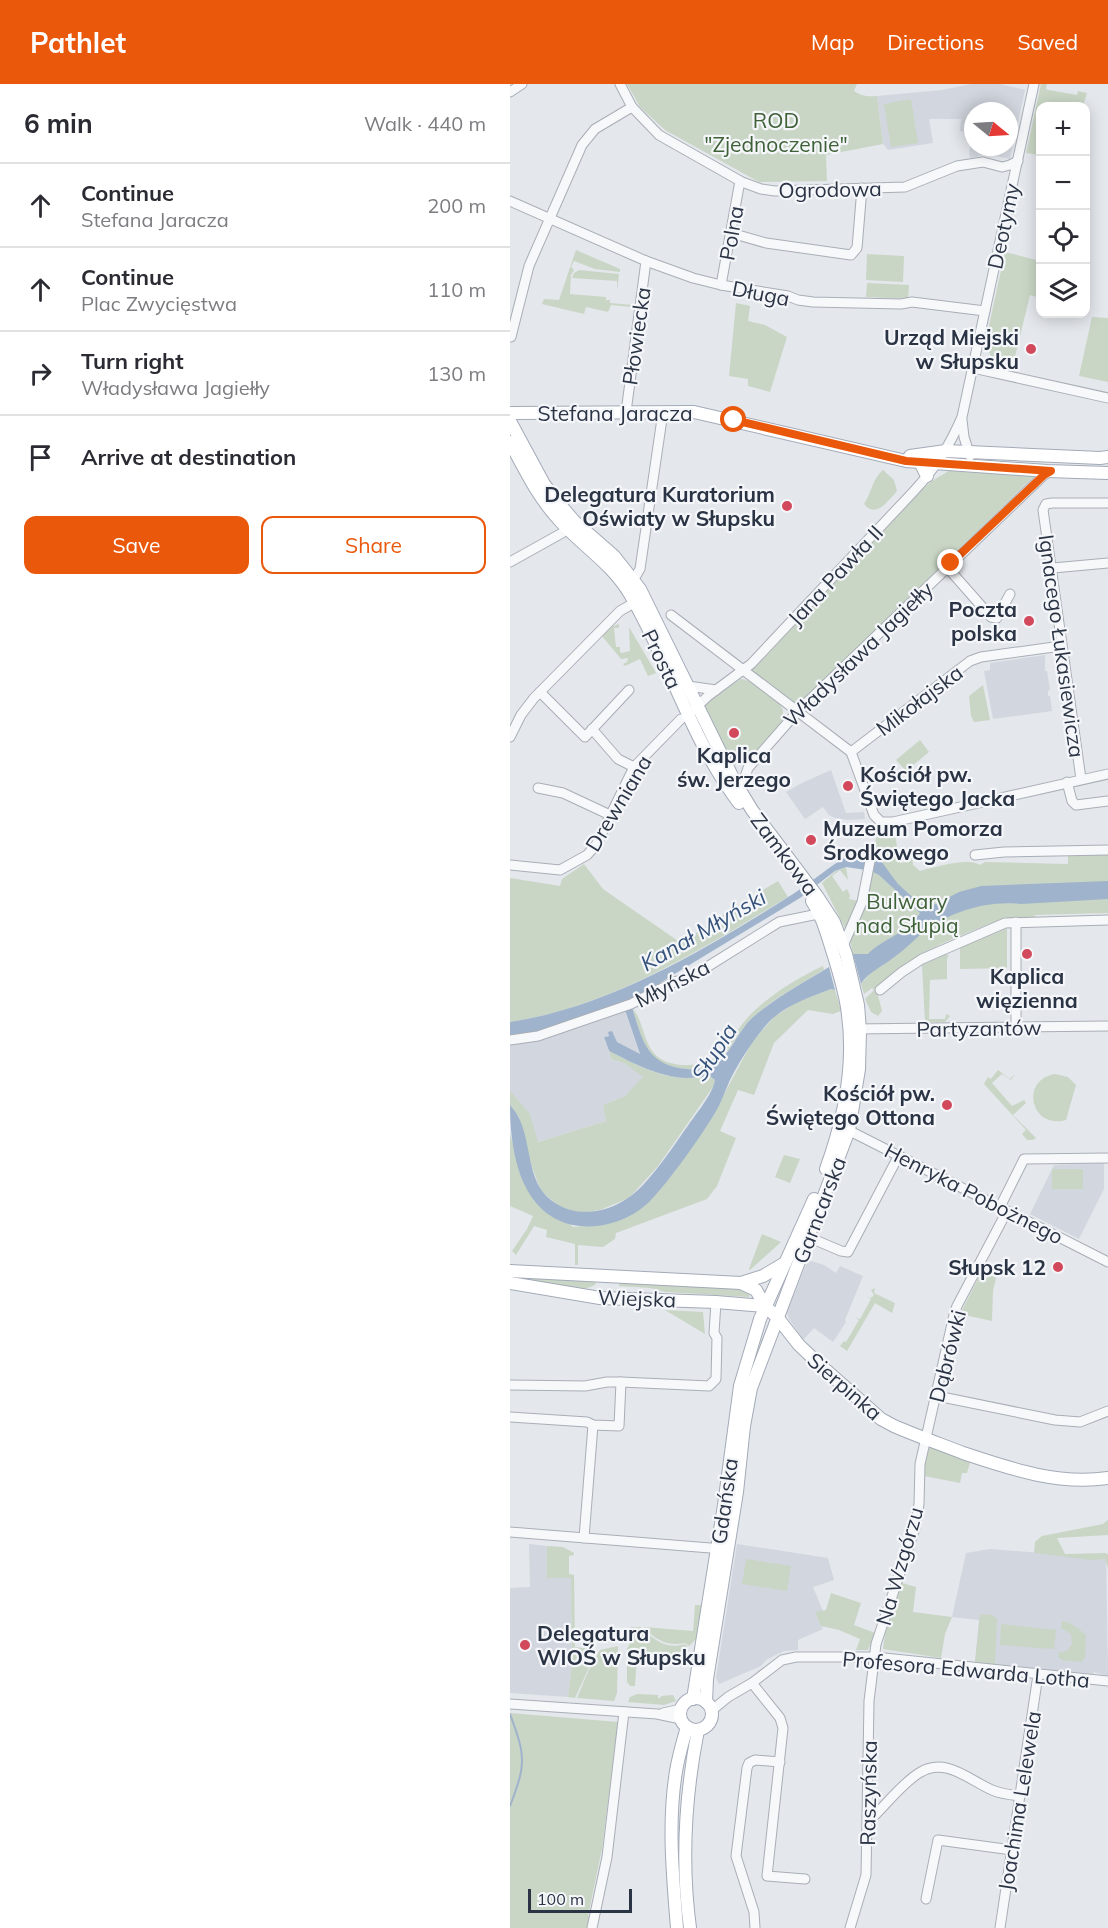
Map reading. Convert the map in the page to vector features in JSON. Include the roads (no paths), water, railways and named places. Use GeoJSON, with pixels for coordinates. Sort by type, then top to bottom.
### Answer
{"type":"FeatureCollection","features":[{"type":"Feature","properties":{"kind":"main road","name":"Stefana Jaracza"},"geometry":{"type":"LineString","coordinates":[[510,413],[663,411],[701,413],[894,459],[937,464],[1108,473]]}},
{"type":"Feature","properties":{"kind":"main road"},"geometry":{"type":"LineString","coordinates":[[510,421],[544,484],[570,525]]}},
{"type":"Feature","properties":{"kind":"main road"},"geometry":{"type":"LineString","coordinates":[[510,442],[542,499],[570,525],[624,586],[640,600]]}},
{"type":"Feature","properties":{"kind":"main road","name":"Stefana Jaracza"},"geometry":{"type":"LineString","coordinates":[[894,459],[946,451],[1108,459]]}},
{"type":"Feature","properties":{"kind":"main road"},"geometry":{"type":"LineString","coordinates":[[920,462],[927,476]]}},
{"type":"Feature","properties":{"kind":"main road","name":"Prosta"},"geometry":{"type":"LineString","coordinates":[[570,525],[614,556],[634,579],[640,600],[689,713]]}},
{"type":"Feature","properties":{"kind":"main road","name":"Prosta"},"geometry":{"type":"LineString","coordinates":[[640,600],[688,686]]}},
{"type":"Feature","properties":{"kind":"main road","name":"Zamkowa"},"geometry":{"type":"LineString","coordinates":[[688,686],[689,713],[713,765],[727,788],[798,882],[824,912]]}},
{"type":"Feature","properties":{"kind":"main road","name":"Zamkowa"},"geometry":{"type":"LineString","coordinates":[[689,713],[727,768],[740,792],[824,912],[841,953],[855,1029]]}},
{"type":"Feature","properties":{"kind":"main road","name":"Garncarska"},"geometry":{"type":"LineString","coordinates":[[777,1317],[808,1237],[844,1128],[847,1077],[855,1029]]}},
{"type":"Feature","properties":{"kind":"main road","name":"Garncarska"},"geometry":{"type":"LineString","coordinates":[[765,1306],[807,1218],[844,1128]]}},
{"type":"Feature","properties":{"kind":"main road","name":"Wiejska"},"geometry":{"type":"LineString","coordinates":[[512,1269],[741,1283],[764,1276],[785,1263]]}},
{"type":"Feature","properties":{"kind":"main road"},"geometry":{"type":"LineString","coordinates":[[600,1298],[601,1276]]}},
{"type":"Feature","properties":{"kind":"main road","name":"Wiejska"},"geometry":{"type":"LineString","coordinates":[[510,1283],[600,1298],[681,1300],[765,1306]]}},
{"type":"Feature","properties":{"kind":"main road"},"geometry":{"type":"LineString","coordinates":[[741,1283],[756,1290],[765,1306],[777,1317]]}},
{"type":"Feature","properties":{"kind":"main road","name":"Gdańska"},"geometry":{"type":"LineString","coordinates":[[709,1707],[707,1679],[740,1386],[765,1306]]}},
{"type":"Feature","properties":{"kind":"main road","name":"Sierpinka"},"geometry":{"type":"LineString","coordinates":[[777,1317],[799,1345],[881,1419],[894,1426],[1035,1476],[1076,1480],[1108,1479]]}},
{"type":"Feature","properties":{"kind":"main road","name":"Gdańska"},"geometry":{"type":"LineString","coordinates":[[693,1699],[723,1549],[746,1409],[757,1368],[777,1317]]}},
{"type":"Feature","properties":{"kind":"main road"},"geometry":{"type":"LineString","coordinates":[[687,1721],[703,1729],[710,1721],[709,1707],[700,1699],[693,1699],[684,1704],[687,1721],[689,1781],[684,1839],[684,1874],[690,1928]]}},
{"type":"Feature","properties":{"kind":"main road"},"geometry":{"type":"LineString","coordinates":[[677,1928],[672,1857],[673,1794],[687,1721]]}},
{"type":"Feature","properties":{"kind":"street"},"geometry":{"type":"LineString","coordinates":[[510,92],[522,84]]}},
{"type":"Feature","properties":{"kind":"street","name":"Ogrodowa"},"geometry":{"type":"LineString","coordinates":[[620,84],[632,107],[659,135],[740,181],[761,189],[775,191],[910,186],[943,171],[977,162],[1002,167],[1018,161]]}},
{"type":"Feature","properties":{"kind":"street","name":"Deotymy"},"geometry":{"type":"LineString","coordinates":[[962,417],[1034,84]]}},
{"type":"Feature","properties":{"kind":"street"},"geometry":{"type":"LineString","coordinates":[[511,337],[528,269],[580,149],[588,135],[595,129],[632,107]]}},
{"type":"Feature","properties":{"kind":"street"},"geometry":{"type":"LineString","coordinates":[[1002,167],[1010,175],[1013,183]]}},
{"type":"Feature","properties":{"kind":"street","name":"Polna"},"geometry":{"type":"LineString","coordinates":[[721,285],[740,181]]}},
{"type":"Feature","properties":{"kind":"street"},"geometry":{"type":"LineString","coordinates":[[731,233],[766,243],[851,255],[857,248],[862,188]]}},
{"type":"Feature","properties":{"kind":"street","name":"Długa"},"geometry":{"type":"LineString","coordinates":[[510,201],[646,261],[721,285],[813,302],[901,304],[912,302],[985,311]]}},
{"type":"Feature","properties":{"kind":"street","name":"Płowiecka"},"geometry":{"type":"LineString","coordinates":[[626,412],[646,261]]}},
{"type":"Feature","properties":{"kind":"street"},"geometry":{"type":"LineString","coordinates":[[973,368],[1108,398]]}},
{"type":"Feature","properties":{"kind":"street"},"geometry":{"type":"LineString","coordinates":[[634,579],[638,575],[642,562],[663,411]]}},
{"type":"Feature","properties":{"kind":"street"},"geometry":{"type":"LineString","coordinates":[[962,417],[964,437],[969,452],[975,461],[987,466]]}},
{"type":"Feature","properties":{"kind":"street","name":"Jana Pawła II"},"geometry":{"type":"LineString","coordinates":[[689,713],[716,690],[744,671],[927,476],[946,451],[962,417]]}},
{"type":"Feature","properties":{"kind":"street"},"geometry":{"type":"LineString","coordinates":[[959,465],[969,452]]}},
{"type":"Feature","properties":{"kind":"street"},"geometry":{"type":"LineString","coordinates":[[1091,472],[1098,470],[1108,459]]}},
{"type":"Feature","properties":{"kind":"street","name":"Władysława Jagiełły"},"geometry":{"type":"LineString","coordinates":[[740,792],[748,768],[798,711],[1039,479],[1051,471]]}},
{"type":"Feature","properties":{"kind":"street","name":"Ignacego Łukasiewicza"},"geometry":{"type":"LineString","coordinates":[[1081,779],[1061,646],[1053,568],[1043,514],[1048,503],[1108,503]]}},
{"type":"Feature","properties":{"kind":"street"},"geometry":{"type":"LineString","coordinates":[[510,561],[562,533],[570,525]]}},
{"type":"Feature","properties":{"kind":"street"},"geometry":{"type":"LineString","coordinates":[[1053,568],[1108,563]]}},
{"type":"Feature","properties":{"kind":"street"},"geometry":{"type":"LineString","coordinates":[[947,567],[991,617],[997,618],[1010,594]]}},
{"type":"Feature","properties":{"kind":"street"},"geometry":{"type":"LineString","coordinates":[[510,737],[521,715],[540,692],[620,610],[640,600]]}},
{"type":"Feature","properties":{"kind":"street"},"geometry":{"type":"LineString","coordinates":[[671,615],[851,752],[878,821],[889,822],[1108,774]]}},
{"type":"Feature","properties":{"kind":"street","name":"Mikołajska"},"geometry":{"type":"LineString","coordinates":[[851,752],[969,662],[981,657],[1061,646]]}},
{"type":"Feature","properties":{"kind":"street"},"geometry":{"type":"LineString","coordinates":[[688,686],[716,690]]}},
{"type":"Feature","properties":{"kind":"street"},"geometry":{"type":"LineString","coordinates":[[540,692],[585,737],[629,690]]}},
{"type":"Feature","properties":{"kind":"street"},"geometry":{"type":"LineString","coordinates":[[786,703],[788,722]]}},
{"type":"Feature","properties":{"kind":"street","name":"Drewniana"},"geometry":{"type":"LineString","coordinates":[[510,865],[560,870],[574,864],[594,849],[634,767],[689,713]]}},
{"type":"Feature","properties":{"kind":"street"},"geometry":{"type":"LineString","coordinates":[[592,729],[618,759],[634,767]]}},
{"type":"Feature","properties":{"kind":"street"},"geometry":{"type":"LineString","coordinates":[[713,765],[748,768]]}},
{"type":"Feature","properties":{"kind":"street"},"geometry":{"type":"LineString","coordinates":[[1067,782],[1072,801],[1076,806],[1108,801]]}},
{"type":"Feature","properties":{"kind":"street"},"geometry":{"type":"LineString","coordinates":[[538,788],[563,793],[610,815]]}},
{"type":"Feature","properties":{"kind":"street"},"geometry":{"type":"LineString","coordinates":[[975,855],[1004,852],[1108,850]]}},
{"type":"Feature","properties":{"kind":"street"},"geometry":{"type":"LineString","coordinates":[[841,953],[862,902],[872,851]]}},
{"type":"Feature","properties":{"kind":"street","name":"Młyńska"},"geometry":{"type":"LineString","coordinates":[[510,1040],[538,1036],[627,1006],[674,982],[691,977],[779,922],[824,912]]}},
{"type":"Feature","properties":{"kind":"street"},"geometry":{"type":"LineString","coordinates":[[880,990],[912,964],[1005,923],[1108,920]]}},
{"type":"Feature","properties":{"kind":"street"},"geometry":{"type":"LineString","coordinates":[[1016,922],[1016,1028]]}},
{"type":"Feature","properties":{"kind":"street","name":"Partyzantów"},"geometry":{"type":"LineString","coordinates":[[855,1029],[1108,1026]]}},
{"type":"Feature","properties":{"kind":"street","name":"Henryka Pobożnego"},"geometry":{"type":"LineString","coordinates":[[844,1128],[1108,1262]]}},
{"type":"Feature","properties":{"kind":"street"},"geometry":{"type":"LineString","coordinates":[[808,1237],[848,1252],[899,1155]]}},
{"type":"Feature","properties":{"kind":"street","name":"Dąbrówki"},"geometry":{"type":"LineString","coordinates":[[926,1439],[957,1306],[1024,1159],[1108,1158]]}},
{"type":"Feature","properties":{"kind":"street"},"geometry":{"type":"LineString","coordinates":[[510,1385],[585,1386],[621,1382],[709,1386],[716,1379],[717,1338],[714,1334],[716,1302]]}},
{"type":"Feature","properties":{"kind":"street"},"geometry":{"type":"LineString","coordinates":[[510,1417],[619,1426],[621,1382]]}},
{"type":"Feature","properties":{"kind":"street"},"geometry":{"type":"LineString","coordinates":[[937,1396],[1074,1422],[1108,1411]]}},
{"type":"Feature","properties":{"kind":"street"},"geometry":{"type":"LineString","coordinates":[[584,1538],[593,1425]]}},
{"type":"Feature","properties":{"kind":"street","name":"Na Wzgórzu"},"geometry":{"type":"LineString","coordinates":[[875,1657],[876,1644],[915,1528],[919,1504],[920,1464],[926,1439]]}},
{"type":"Feature","properties":{"kind":"street"},"geometry":{"type":"LineString","coordinates":[[510,1532],[723,1549]]}},
{"type":"Feature","properties":{"kind":"street","name":"Profesora Edwarda Lotha"},"geometry":{"type":"LineString","coordinates":[[709,1707],[752,1683],[782,1660],[796,1657],[875,1657],[1108,1681]]}},
{"type":"Feature","properties":{"kind":"street","name":"Raszyńska"},"geometry":{"type":"LineString","coordinates":[[850,1928],[866,1875],[869,1701],[875,1657]]}},
{"type":"Feature","properties":{"kind":"street","name":"Joachima Lelewela"},"geometry":{"type":"LineString","coordinates":[[1000,1928],[1038,1675]]}},
{"type":"Feature","properties":{"kind":"street"},"geometry":{"type":"LineString","coordinates":[[752,1683],[782,1722],[780,1762],[767,1875],[805,1879]]}},
{"type":"Feature","properties":{"kind":"street"},"geometry":{"type":"LineString","coordinates":[[510,1704],[657,1714],[687,1721]]}},
{"type":"Feature","properties":{"kind":"street"},"geometry":{"type":"LineString","coordinates":[[592,1928],[607,1857],[624,1712]]}},
{"type":"Feature","properties":{"kind":"street"},"geometry":{"type":"LineString","coordinates":[[755,1928],[754,1912],[736,1857],[747,1768],[749,1763],[755,1760],[780,1762]]}},
{"type":"Feature","properties":{"kind":"street"},"geometry":{"type":"LineString","coordinates":[[868,1817],[874,1815],[917,1774],[933,1767],[950,1768],[993,1790],[1020,1796]]}},
{"type":"Feature","properties":{"kind":"street"},"geometry":{"type":"LineString","coordinates":[[926,1899],[938,1840],[1012,1850]]}},
{"type":"Feature","properties":{"kind":"water"},"geometry":{"type":"Polygon","coordinates":[[[850,855],[849,861],[855,861],[856,855],[868,857],[866,870],[846,867],[835,871],[800,898],[630,1001],[646,1047],[653,1055],[661,1062],[672,1066],[695,1069],[707,1067],[722,1059],[752,1018],[780,997],[829,967],[835,990],[831,989],[797,1003],[782,1011],[768,1023],[742,1058],[717,1109],[693,1146],[658,1192],[640,1209],[629,1216],[604,1225],[578,1226],[554,1218],[541,1209],[524,1183],[518,1168],[514,1152],[510,1105],[522,1126],[533,1172],[543,1192],[551,1200],[569,1210],[589,1212],[609,1208],[619,1203],[644,1184],[703,1104],[715,1080],[710,1076],[686,1078],[666,1075],[646,1069],[609,1051],[604,1037],[609,1036],[608,1032],[612,1031],[617,1042],[640,1054],[623,1004],[567,1023],[523,1034],[510,1035],[510,1022],[584,1003],[657,973],[727,935],[850,855]]]}},
{"type":"Feature","properties":{"kind":"water"},"geometry":{"type":"Polygon","coordinates":[[[873,857],[881,861],[898,884],[919,903],[927,906],[959,892],[981,886],[1108,881],[1108,899],[1008,903],[968,909],[932,926],[871,973],[861,984],[853,954],[868,954],[903,931],[920,913],[879,875],[871,871],[873,857]]]}},
{"type":"Feature","properties":{"kind":"waterway"},"geometry":{"type":"LineString","coordinates":[[510,1714],[519,1741],[522,1760],[519,1780],[510,1806]]}},
{"type":"Feature","properties":{"kind":"place","name":"Urząd Miejski w Słupsku"},"geometry":{"type":"Point","coordinates":[1031,349]}},
{"type":"Feature","properties":{"kind":"place","name":"Delegatura Kuratorium Oświaty w Słupsku"},"geometry":{"type":"Point","coordinates":[787,506]}},
{"type":"Feature","properties":{"kind":"place","name":"Poczta polska"},"geometry":{"type":"Point","coordinates":[1029,621]}},
{"type":"Feature","properties":{"kind":"place","name":"Kaplica św. Jerzego"},"geometry":{"type":"Point","coordinates":[734,733]}},
{"type":"Feature","properties":{"kind":"place","name":"Kościół pw. Świętego Jacka"},"geometry":{"type":"Point","coordinates":[848,786]}},
{"type":"Feature","properties":{"kind":"place","name":"Muzeum Pomorza Środkowego"},"geometry":{"type":"Point","coordinates":[811,840]}},
{"type":"Feature","properties":{"kind":"place","name":"Kaplica więzienna"},"geometry":{"type":"Point","coordinates":[1027,954]}},
{"type":"Feature","properties":{"kind":"place","name":"Kościół pw. Świętego Ottona"},"geometry":{"type":"Point","coordinates":[947,1105]}},
{"type":"Feature","properties":{"kind":"place","name":"Słupsk 12"},"geometry":{"type":"Point","coordinates":[1058,1267]}},
{"type":"Feature","properties":{"kind":"place","name":"Delegatura WIOŚ w Słupsku"},"geometry":{"type":"Point","coordinates":[525,1645]}},
{"type":"Feature","properties":{"kind":"park label","name":"ROD \"Zjednoczenie\""},"geometry":{"type":"Point","coordinates":[776,132]}},
{"type":"Feature","properties":{"kind":"park label","name":"Bulwary nad Słupią"},"geometry":{"type":"Point","coordinates":[907,913]}},
{"type":"Feature","properties":{"kind":"water label","name":"Kanał Młyński"},"geometry":{"type":"Point","coordinates":[703,930]}},
{"type":"Feature","properties":{"kind":"water label","name":"Słupia"},"geometry":{"type":"Point","coordinates":[714,1052]}}]}
